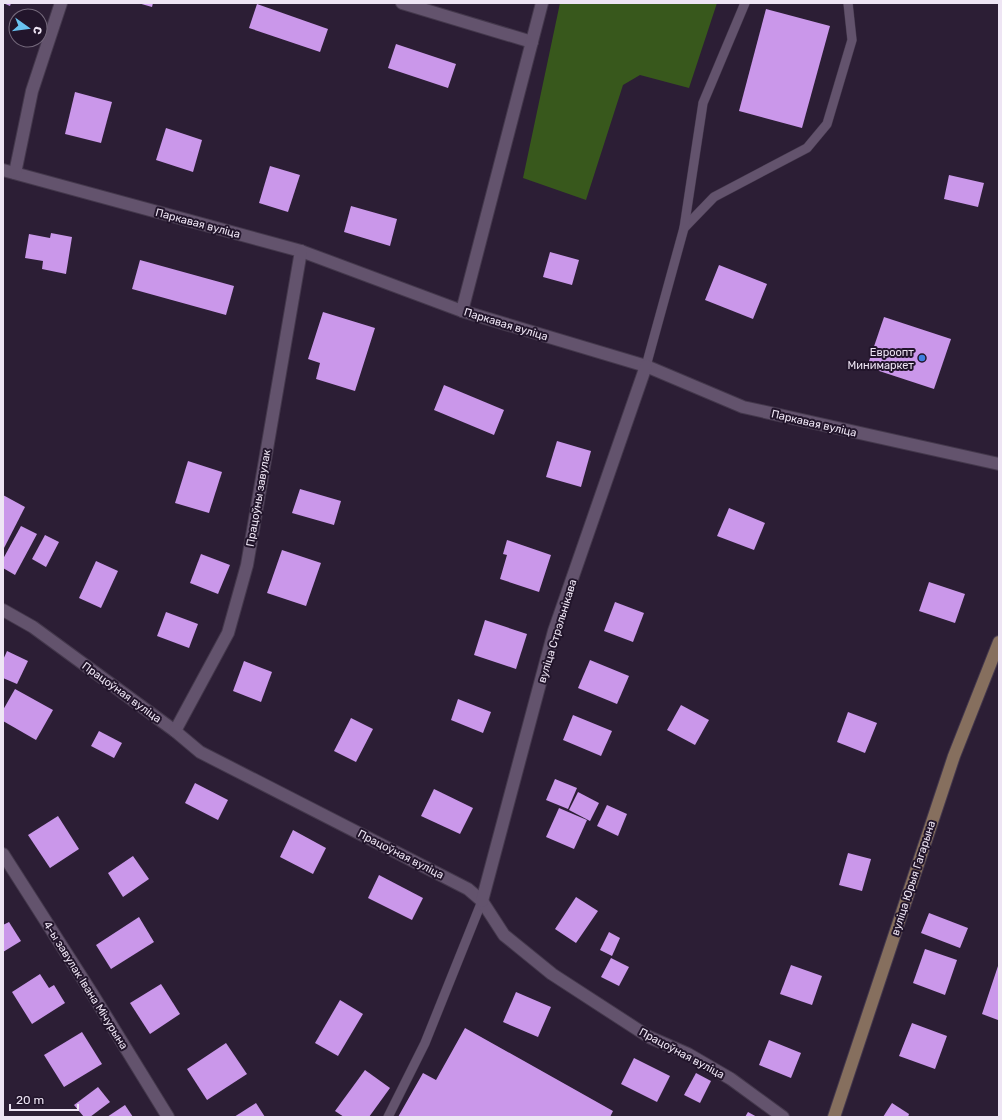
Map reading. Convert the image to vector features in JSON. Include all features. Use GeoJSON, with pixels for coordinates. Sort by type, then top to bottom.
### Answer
{"type":"FeatureCollection","features":[{"type":"Feature","properties":{"kind":"street"},"geometry":{"type":"LineString","coordinates":[[15,173],[32,91],[61,3]]}},
{"type":"Feature","properties":{"kind":"street"},"geometry":{"type":"LineString","coordinates":[[402,3],[532,42]]}},
{"type":"Feature","properties":{"kind":"street"},"geometry":{"type":"LineString","coordinates":[[462,311],[542,3]]}},
{"type":"Feature","properties":{"kind":"street","name":"Паркавая вуліца"},"geometry":{"type":"LineString","coordinates":[[3,170],[301,251],[462,311],[646,366],[743,406],[999,464]]}},
{"type":"Feature","properties":{"kind":"street","name":"Працоўны завулак"},"geometry":{"type":"LineString","coordinates":[[175,731],[228,633],[247,565],[301,251]]}},
{"type":"Feature","properties":{"kind":"street","name":"вуліца Стрэльнікава"},"geometry":{"type":"LineString","coordinates":[[482,901],[554,631],[646,366]]}},
{"type":"Feature","properties":{"kind":"street","name":"Працоўная вуліца"},"geometry":{"type":"LineString","coordinates":[[3,610],[33,627],[175,731],[200,752],[468,889],[482,901],[504,935],[552,974],[649,1037],[688,1054],[731,1079],[783,1117]]}},
{"type":"Feature","properties":{"kind":"street","name":"вуліца Юрыя Гагарына"},"geometry":{"type":"LineString","coordinates":[[834,1117],[954,756],[999,642]]}},
{"type":"Feature","properties":{"kind":"street","name":"4-ы завулак Івана Мічурына"},"geometry":{"type":"LineString","coordinates":[[3,854],[93,995],[168,1117]]}},
{"type":"Feature","properties":{"kind":"lane"},"geometry":{"type":"LineString","coordinates":[[646,366],[684,228],[703,103],[745,3]]}},
{"type":"Feature","properties":{"kind":"lane"},"geometry":{"type":"LineString","coordinates":[[684,228],[714,197],[807,148],[827,124],[852,40],[848,3]]}},
{"type":"Feature","properties":{"kind":"lane"},"geometry":{"type":"LineString","coordinates":[[388,1117],[425,1043],[482,901]]}},
{"type":"Feature","properties":{"kind":"green space"},"geometry":{"type":"Polygon","coordinates":[[[560,3],[717,3],[689,88],[640,75],[623,85],[586,200],[523,178],[560,3]]]}},
{"type":"Feature","properties":{"kind":"building"},"geometry":{"type":"Polygon","coordinates":[[[3,3],[11,3],[10,6],[3,3]]]}},
{"type":"Feature","properties":{"kind":"building"},"geometry":{"type":"Polygon","coordinates":[[[138,3],[153,3],[152,7],[138,3]]]}},
{"type":"Feature","properties":{"kind":"building"},"geometry":{"type":"Polygon","coordinates":[[[257,4],[328,29],[320,52],[249,28],[257,4]]]}},
{"type":"Feature","properties":{"kind":"building"},"geometry":{"type":"Polygon","coordinates":[[[766,9],[830,26],[802,128],[739,111],[766,9]]]}},
{"type":"Feature","properties":{"kind":"building"},"geometry":{"type":"Polygon","coordinates":[[[396,44],[456,64],[448,88],[388,68],[396,44]]]}},
{"type":"Feature","properties":{"kind":"building"},"geometry":{"type":"Polygon","coordinates":[[[75,92],[112,102],[101,143],[65,134],[75,92]]]}},
{"type":"Feature","properties":{"kind":"building"},"geometry":{"type":"Polygon","coordinates":[[[166,128],[202,140],[193,172],[156,160],[166,128]]]}},
{"type":"Feature","properties":{"kind":"building"},"geometry":{"type":"Polygon","coordinates":[[[270,166],[300,175],[288,212],[259,203],[270,166]]]}},
{"type":"Feature","properties":{"kind":"building"},"geometry":{"type":"Polygon","coordinates":[[[949,175],[984,183],[978,207],[944,199],[949,175]]]}},
{"type":"Feature","properties":{"kind":"building"},"geometry":{"type":"Polygon","coordinates":[[[351,206],[397,219],[390,246],[344,232],[351,206]]]}},
{"type":"Feature","properties":{"kind":"building"},"geometry":{"type":"Polygon","coordinates":[[[51,233],[72,237],[66,274],[42,269],[43,261],[25,258],[29,234],[50,238],[51,233]]]}},
{"type":"Feature","properties":{"kind":"building"},"geometry":{"type":"Polygon","coordinates":[[[550,252],[579,260],[572,285],[543,277],[550,252]]]}},
{"type":"Feature","properties":{"kind":"building"},"geometry":{"type":"Polygon","coordinates":[[[140,260],[234,286],[226,315],[132,289],[140,260]]]}},
{"type":"Feature","properties":{"kind":"building"},"geometry":{"type":"Polygon","coordinates":[[[719,265],[767,284],[753,319],[705,300],[719,265]]]}},
{"type":"Feature","properties":{"kind":"building"},"geometry":{"type":"Polygon","coordinates":[[[323,312],[375,328],[355,391],[316,379],[320,363],[308,359],[323,312]]]}},
{"type":"Feature","properties":{"kind":"building"},"geometry":{"type":"Polygon","coordinates":[[[884,317],[951,339],[934,389],[867,367],[884,317]]]}},
{"type":"Feature","properties":{"kind":"building"},"geometry":{"type":"Polygon","coordinates":[[[444,385],[504,410],[494,435],[434,410],[444,385]]]}},
{"type":"Feature","properties":{"kind":"building"},"geometry":{"type":"Polygon","coordinates":[[[557,441],[591,451],[581,487],[546,477],[557,441]]]}},
{"type":"Feature","properties":{"kind":"building"},"geometry":{"type":"Polygon","coordinates":[[[188,461],[222,472],[209,513],[175,503],[188,461]]]}},
{"type":"Feature","properties":{"kind":"building"},"geometry":{"type":"Polygon","coordinates":[[[300,489],[341,501],[334,525],[292,513],[300,489]]]}},
{"type":"Feature","properties":{"kind":"building"},"geometry":{"type":"Polygon","coordinates":[[[3,495],[25,507],[3,550],[3,495]]]}},
{"type":"Feature","properties":{"kind":"building"},"geometry":{"type":"Polygon","coordinates":[[[729,508],[765,523],[754,550],[717,536],[729,508]]]}},
{"type":"Feature","properties":{"kind":"building"},"geometry":{"type":"Polygon","coordinates":[[[21,526],[37,534],[15,575],[3,568],[3,559],[21,526]]]}},
{"type":"Feature","properties":{"kind":"building"},"geometry":{"type":"Polygon","coordinates":[[[45,535],[59,542],[46,567],[32,559],[45,535]]]}},
{"type":"Feature","properties":{"kind":"building"},"geometry":{"type":"Polygon","coordinates":[[[507,540],[551,555],[539,592],[500,579],[507,555],[503,554],[507,540]]]}},
{"type":"Feature","properties":{"kind":"building"},"geometry":{"type":"Polygon","coordinates":[[[282,550],[321,563],[306,606],[267,593],[282,550]]]}},
{"type":"Feature","properties":{"kind":"building"},"geometry":{"type":"Polygon","coordinates":[[[201,554],[230,565],[218,594],[190,583],[201,554]]]}},
{"type":"Feature","properties":{"kind":"building"},"geometry":{"type":"Polygon","coordinates":[[[96,561],[118,571],[101,608],[79,598],[96,561]]]}},
{"type":"Feature","properties":{"kind":"building"},"geometry":{"type":"Polygon","coordinates":[[[929,582],[965,594],[955,623],[919,611],[929,582]]]}},
{"type":"Feature","properties":{"kind":"building"},"geometry":{"type":"Polygon","coordinates":[[[615,602],[644,613],[633,642],[604,631],[615,602]]]}},
{"type":"Feature","properties":{"kind":"building"},"geometry":{"type":"Polygon","coordinates":[[[166,612],[198,624],[189,648],[157,636],[166,612]]]}},
{"type":"Feature","properties":{"kind":"building"},"geometry":{"type":"Polygon","coordinates":[[[485,620],[527,634],[516,669],[474,655],[485,620]]]}},
{"type":"Feature","properties":{"kind":"building"},"geometry":{"type":"Polygon","coordinates":[[[7,651],[28,661],[17,684],[3,678],[3,660],[7,651]]]}},
{"type":"Feature","properties":{"kind":"building"},"geometry":{"type":"Polygon","coordinates":[[[590,660],[629,676],[617,704],[578,688],[590,660]]]}},
{"type":"Feature","properties":{"kind":"building"},"geometry":{"type":"Polygon","coordinates":[[[244,661],[272,672],[261,702],[233,691],[244,661]]]}},
{"type":"Feature","properties":{"kind":"building"},"geometry":{"type":"Polygon","coordinates":[[[15,689],[53,710],[36,740],[3,721],[3,710],[15,689]]]}},
{"type":"Feature","properties":{"kind":"building"},"geometry":{"type":"Polygon","coordinates":[[[458,699],[491,712],[483,733],[451,720],[458,699]]]}},
{"type":"Feature","properties":{"kind":"building"},"geometry":{"type":"Polygon","coordinates":[[[681,705],[709,720],[695,745],[667,730],[681,705]]]}},
{"type":"Feature","properties":{"kind":"building"},"geometry":{"type":"Polygon","coordinates":[[[848,712],[877,723],[865,753],[837,742],[848,712]]]}},
{"type":"Feature","properties":{"kind":"building"},"geometry":{"type":"Polygon","coordinates":[[[573,715],[612,731],[601,756],[563,740],[573,715]]]}},
{"type":"Feature","properties":{"kind":"building"},"geometry":{"type":"Polygon","coordinates":[[[351,718],[373,729],[356,762],[334,751],[351,718]]]}},
{"type":"Feature","properties":{"kind":"building"},"geometry":{"type":"Polygon","coordinates":[[[99,731],[122,743],[114,758],[91,746],[99,731]]]}},
{"type":"Feature","properties":{"kind":"building"},"geometry":{"type":"Polygon","coordinates":[[[555,779],[577,788],[568,809],[546,800],[555,779]]]}},
{"type":"Feature","properties":{"kind":"building"},"geometry":{"type":"Polygon","coordinates":[[[195,783],[228,800],[218,820],[185,803],[195,783]]]}},
{"type":"Feature","properties":{"kind":"building"},"geometry":{"type":"Polygon","coordinates":[[[434,789],[473,808],[460,834],[421,816],[434,789]]]}},
{"type":"Feature","properties":{"kind":"building"},"geometry":{"type":"Polygon","coordinates":[[[578,792],[599,803],[590,821],[569,810],[578,792]]]}},
{"type":"Feature","properties":{"kind":"building"},"geometry":{"type":"Polygon","coordinates":[[[607,805],[627,814],[618,836],[597,826],[607,805]]]}},
{"type":"Feature","properties":{"kind":"building"},"geometry":{"type":"Polygon","coordinates":[[[559,808],[587,820],[574,849],[546,837],[559,808]]]}},
{"type":"Feature","properties":{"kind":"building"},"geometry":{"type":"Polygon","coordinates":[[[58,816],[79,849],[50,868],[28,835],[58,816]]]}},
{"type":"Feature","properties":{"kind":"building"},"geometry":{"type":"Polygon","coordinates":[[[293,830],[326,848],[313,874],[280,857],[293,830]]]}},
{"type":"Feature","properties":{"kind":"building"},"geometry":{"type":"Polygon","coordinates":[[[848,853],[871,859],[862,891],[839,885],[848,853]]]}},
{"type":"Feature","properties":{"kind":"building"},"geometry":{"type":"Polygon","coordinates":[[[133,856],[149,879],[123,897],[108,873],[133,856]]]}},
{"type":"Feature","properties":{"kind":"building"},"geometry":{"type":"Polygon","coordinates":[[[379,875],[423,898],[412,920],[368,898],[379,875]]]}},
{"type":"Feature","properties":{"kind":"building"},"geometry":{"type":"Polygon","coordinates":[[[576,897],[598,911],[576,943],[555,929],[576,897]]]}},
{"type":"Feature","properties":{"kind":"building"},"geometry":{"type":"Polygon","coordinates":[[[929,913],[968,928],[960,948],[921,933],[929,913]]]}},
{"type":"Feature","properties":{"kind":"building"},"geometry":{"type":"Polygon","coordinates":[[[139,917],[154,942],[111,969],[96,945],[139,917]]]}},
{"type":"Feature","properties":{"kind":"building"},"geometry":{"type":"Polygon","coordinates":[[[9,922],[21,941],[3,952],[3,925],[9,922]]]}},
{"type":"Feature","properties":{"kind":"building"},"geometry":{"type":"Polygon","coordinates":[[[609,932],[620,938],[612,956],[600,950],[609,932]]]}},
{"type":"Feature","properties":{"kind":"building"},"geometry":{"type":"Polygon","coordinates":[[[925,949],[957,960],[945,995],[913,983],[925,949]]]}},
{"type":"Feature","properties":{"kind":"building"},"geometry":{"type":"Polygon","coordinates":[[[611,958],[629,967],[619,986],[601,977],[611,958]]]}},
{"type":"Feature","properties":{"kind":"building"},"geometry":{"type":"Polygon","coordinates":[[[791,965],[822,976],[812,1005],[780,994],[791,965]]]}},
{"type":"Feature","properties":{"kind":"building"},"geometry":{"type":"Polygon","coordinates":[[[998,966],[999,967],[998,1020],[982,1014],[998,966]]]}},
{"type":"Feature","properties":{"kind":"building"},"geometry":{"type":"Polygon","coordinates":[[[40,974],[49,988],[54,985],[65,1003],[32,1024],[12,992],[40,974]]]}},
{"type":"Feature","properties":{"kind":"building"},"geometry":{"type":"Polygon","coordinates":[[[161,984],[180,1014],[150,1034],[130,1003],[161,984]]]}},
{"type":"Feature","properties":{"kind":"building"},"geometry":{"type":"Polygon","coordinates":[[[516,992],[551,1007],[538,1037],[503,1022],[516,992]]]}},
{"type":"Feature","properties":{"kind":"building"},"geometry":{"type":"Polygon","coordinates":[[[340,1000],[363,1014],[338,1056],[315,1043],[340,1000]]]}},
{"type":"Feature","properties":{"kind":"building"},"geometry":{"type":"Polygon","coordinates":[[[912,1023],[947,1036],[935,1069],[899,1056],[912,1023]]]}},
{"type":"Feature","properties":{"kind":"building"},"geometry":{"type":"Polygon","coordinates":[[[465,1028],[613,1111],[610,1117],[398,1117],[423,1073],[436,1080],[465,1028]]]}},
{"type":"Feature","properties":{"kind":"building"},"geometry":{"type":"Polygon","coordinates":[[[82,1032],[102,1064],[64,1087],[44,1055],[82,1032]]]}},
{"type":"Feature","properties":{"kind":"building"},"geometry":{"type":"Polygon","coordinates":[[[769,1040],[801,1053],[791,1078],[759,1065],[769,1040]]]}},
{"type":"Feature","properties":{"kind":"building"},"geometry":{"type":"Polygon","coordinates":[[[226,1043],[247,1074],[207,1100],[187,1069],[226,1043]]]}},
{"type":"Feature","properties":{"kind":"building"},"geometry":{"type":"Polygon","coordinates":[[[634,1058],[670,1076],[657,1102],[621,1084],[634,1058]]]}},
{"type":"Feature","properties":{"kind":"building"},"geometry":{"type":"Polygon","coordinates":[[[365,1070],[390,1088],[369,1117],[344,1117],[335,1111],[365,1070]]]}},
{"type":"Feature","properties":{"kind":"building"},"geometry":{"type":"Polygon","coordinates":[[[696,1073],[711,1081],[700,1103],[684,1095],[696,1073]]]}},
{"type":"Feature","properties":{"kind":"building"},"geometry":{"type":"Polygon","coordinates":[[[98,1087],[110,1102],[90,1117],[84,1117],[74,1105],[98,1087]]]}},
{"type":"Feature","properties":{"kind":"building"},"geometry":{"type":"Polygon","coordinates":[[[256,1103],[265,1117],[234,1117],[256,1103]]]}},
{"type":"Feature","properties":{"kind":"building"},"geometry":{"type":"Polygon","coordinates":[[[892,1103],[909,1114],[908,1117],[883,1117],[892,1103]]]}},
{"type":"Feature","properties":{"kind":"building"},"geometry":{"type":"Polygon","coordinates":[[[125,1105],[133,1117],[107,1117],[125,1105]]]}},
{"type":"Feature","properties":{"kind":"building"},"geometry":{"type":"Polygon","coordinates":[[[748,1112],[757,1117],[745,1117],[748,1112]]]}},
{"type":"Feature","properties":{"kind":"place","name":"Евроопт Минимаркет"},"geometry":{"type":"Point","coordinates":[922,358]}}]}
